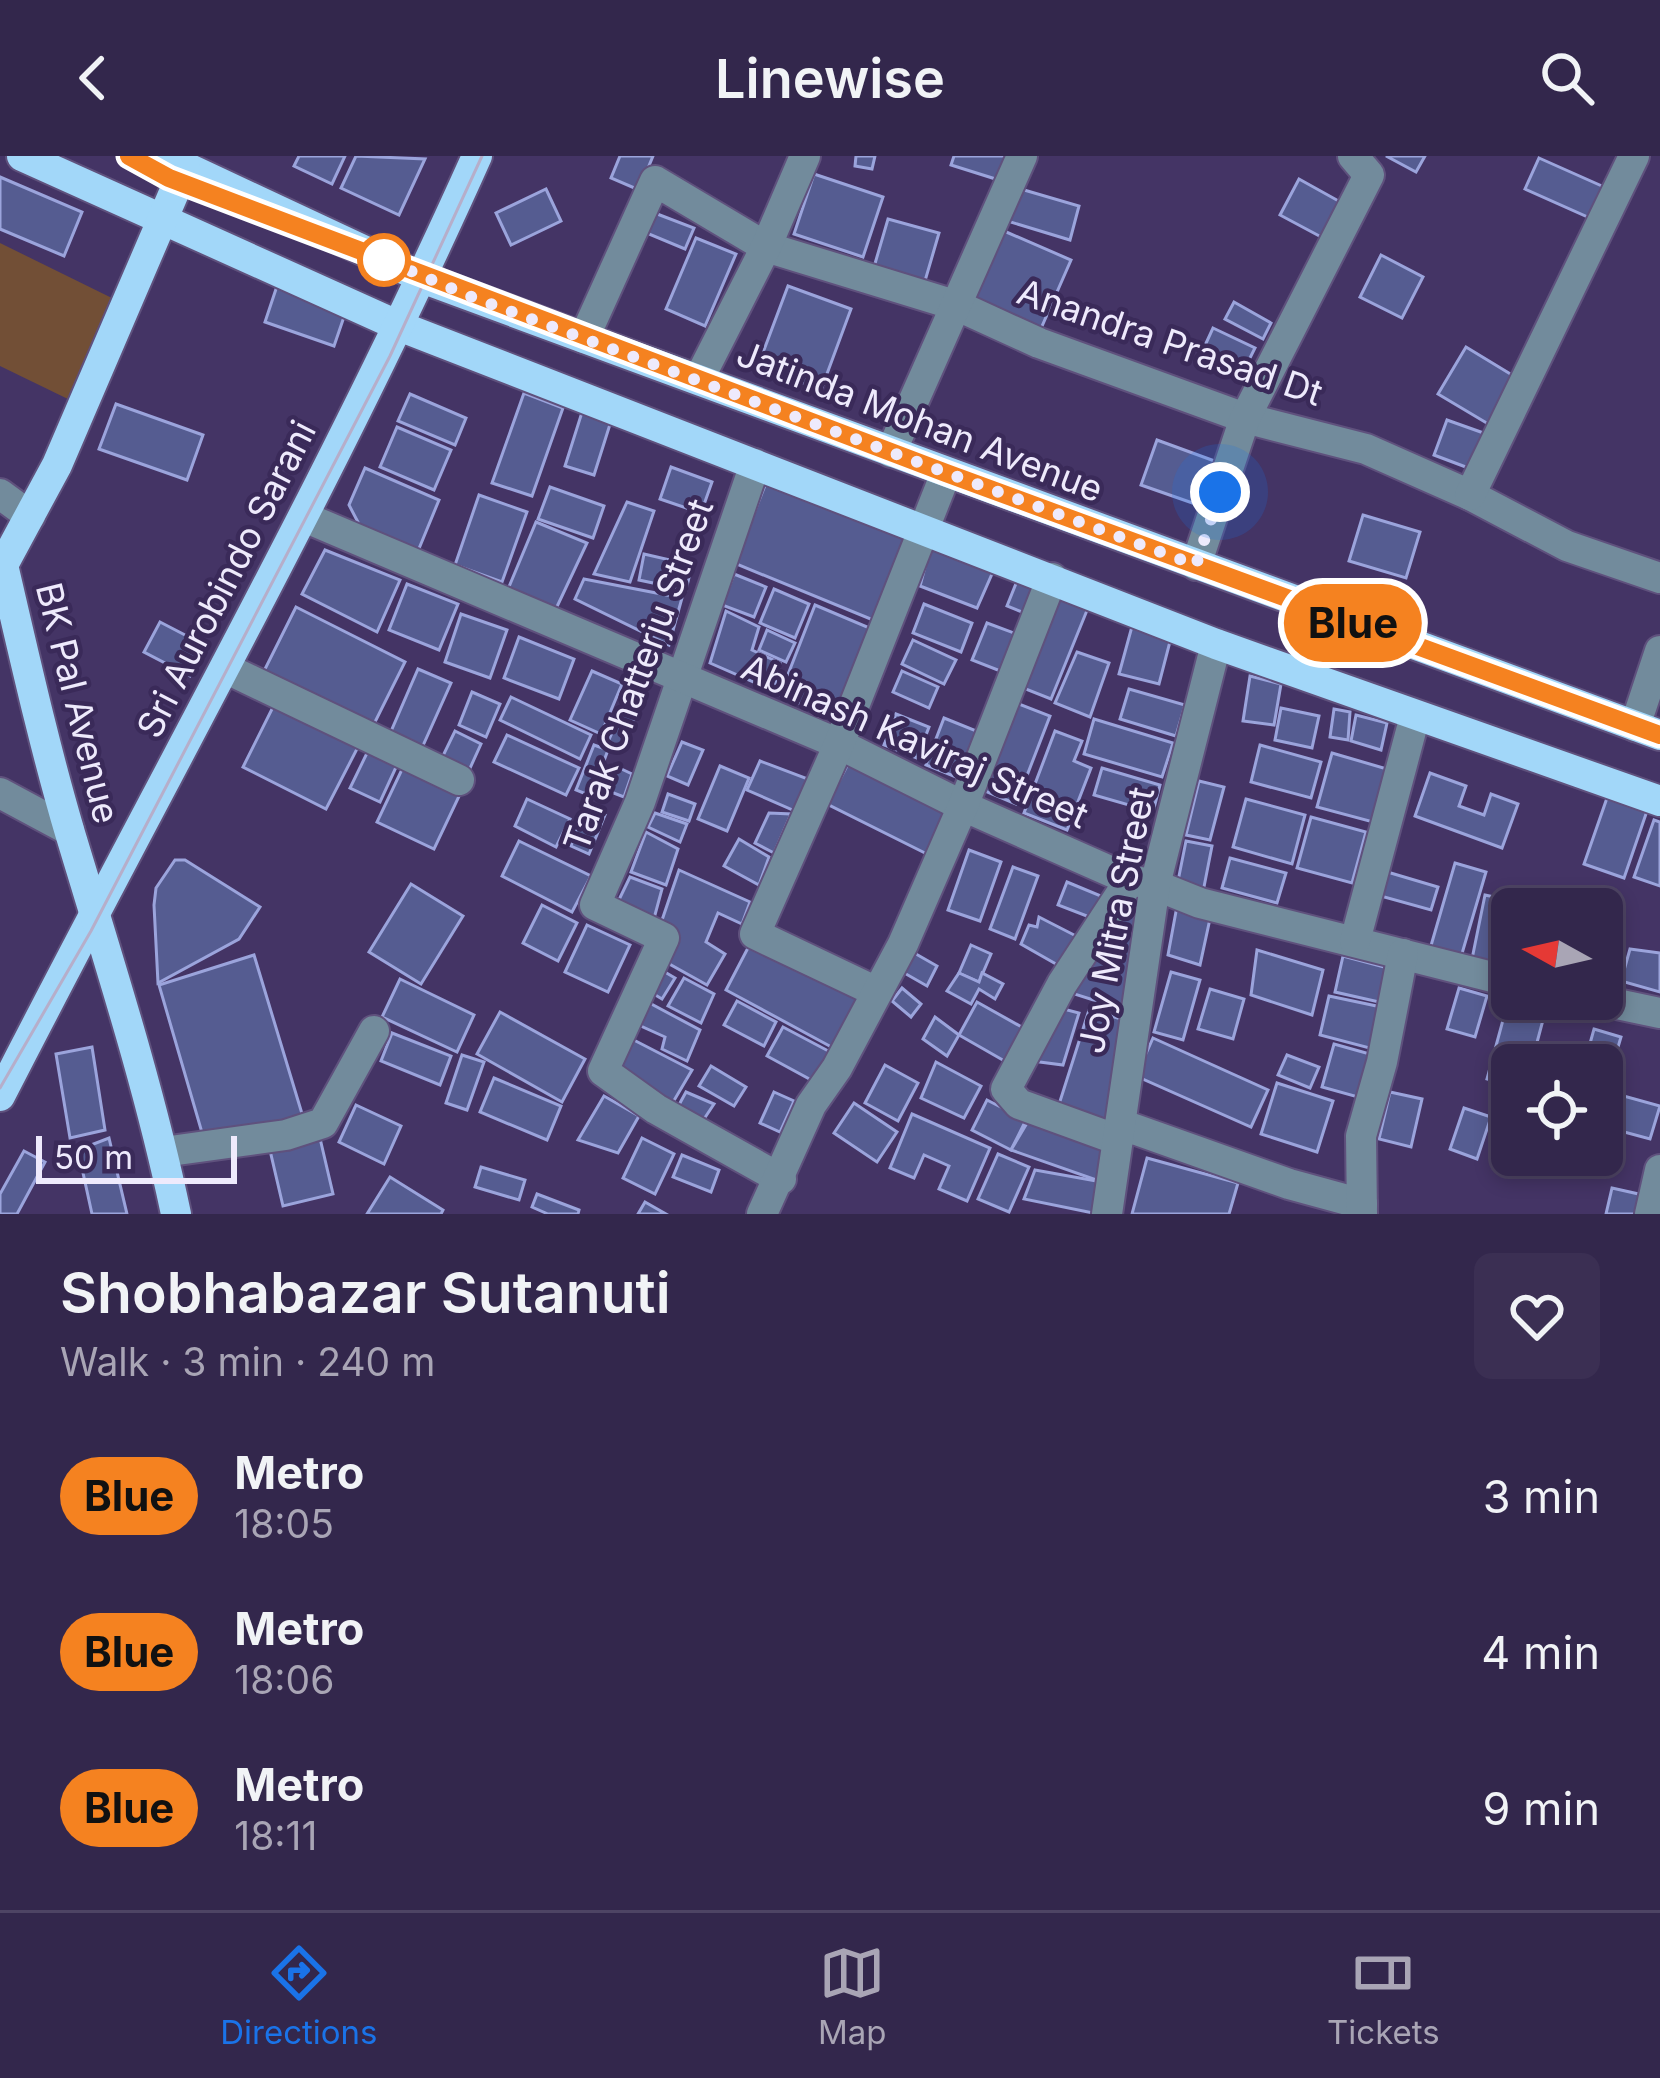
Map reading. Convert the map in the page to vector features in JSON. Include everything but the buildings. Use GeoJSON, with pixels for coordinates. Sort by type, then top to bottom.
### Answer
{"type":"FeatureCollection","features":[{"type":"Feature","properties":{"kind":"main road"},"geometry":{"type":"LineString","coordinates":[[22,156],[399,326],[1216,644],[1660,801]]}},
{"type":"Feature","properties":{"kind":"main road","name":"Sri Aurobindo Sarani"},"geometry":{"type":"LineString","coordinates":[[0,1096],[304,518],[477,156]]}},
{"type":"Feature","properties":{"kind":"main road","name":"BK Pal Avenue"},"geometry":{"type":"LineString","coordinates":[[174,161],[162,219],[57,465],[3,565],[69,830],[163,1152],[176,1214]]}},
{"type":"Feature","properties":{"kind":"main road","name":"Jatinda Mohan Avenue"},"geometry":{"type":"LineString","coordinates":[[174,161],[423,277],[1648,731]]}},
{"type":"Feature","properties":{"kind":"street"},"geometry":{"type":"LineString","coordinates":[[699,380],[766,248],[805,156]]}},
{"type":"Feature","properties":{"kind":"street"},"geometry":{"type":"LineString","coordinates":[[891,452],[1022,156]]}},
{"type":"Feature","properties":{"kind":"street"},"geometry":{"type":"LineString","coordinates":[[1196,565],[1245,418],[1369,175],[1353,156]]}},
{"type":"Feature","properties":{"kind":"street"},"geometry":{"type":"LineString","coordinates":[[1470,495],[1634,156]]}},
{"type":"Feature","properties":{"kind":"street","name":"Anandra Prasad Dt"},"geometry":{"type":"LineString","coordinates":[[584,338],[655,181],[766,248],[958,306],[1039,343],[1245,418],[1366,449],[1470,495],[1567,546],[1660,578]]}},
{"type":"Feature","properties":{"kind":"street","name":"Tarak Chatterju Street"},"geometry":{"type":"LineString","coordinates":[[754,464],[640,802],[596,905],[664,938],[603,1071],[656,1109],[781,1179]]}},
{"type":"Feature","properties":{"kind":"street"},"geometry":{"type":"LineString","coordinates":[[877,992],[754,934],[838,744],[946,473]]}},
{"type":"Feature","properties":{"kind":"street"},"geometry":{"type":"LineString","coordinates":[[0,494],[30,516]]}},
{"type":"Feature","properties":{"kind":"street","name":"Abinash Kaviraj Street"},"geometry":{"type":"LineString","coordinates":[[304,518],[838,744],[963,806],[1142,882],[1200,903],[1491,977]]}},
{"type":"Feature","properties":{"kind":"street"},"geometry":{"type":"LineString","coordinates":[[762,1214],[811,1105],[837,1068],[877,992],[963,806],[1052,578]]}},
{"type":"Feature","properties":{"kind":"street","name":"Joy Mitra Street"},"geometry":{"type":"LineString","coordinates":[[1107,1214],[1142,882],[1216,644]]}},
{"type":"Feature","properties":{"kind":"street"},"geometry":{"type":"LineString","coordinates":[[1648,731],[1660,651]]}},
{"type":"Feature","properties":{"kind":"street"},"geometry":{"type":"LineString","coordinates":[[226,669],[459,779]]}},
{"type":"Feature","properties":{"kind":"street"},"geometry":{"type":"LineString","coordinates":[[1355,941],[1415,716]]}},
{"type":"Feature","properties":{"kind":"street"},"geometry":{"type":"LineString","coordinates":[[0,793],[69,830]]}},
{"type":"Feature","properties":{"kind":"street"},"geometry":{"type":"LineString","coordinates":[[1142,882],[1062,984],[1006,1089],[1019,1104],[1119,1132],[1316,1203],[1362,1209],[1361,1136],[1382,1062],[1402,954]]}},
{"type":"Feature","properties":{"kind":"street"},"geometry":{"type":"LineString","coordinates":[[1623,1005],[1660,1013]]}},
{"type":"Feature","properties":{"kind":"street"},"geometry":{"type":"LineString","coordinates":[[163,1152],[286,1135],[323,1123],[374,1031]]}},
{"type":"Feature","properties":{"kind":"street"},"geometry":{"type":"LineString","coordinates":[[1650,1214],[1660,1170]]}},
{"type":"Feature","properties":{"kind":"shaded area"},"geometry":{"type":"Polygon","coordinates":[[[0,243],[118,301],[70,400],[0,366],[0,243]]]}},
{"type":"Feature","properties":{"kind":"tram line"},"geometry":{"type":"LineString","coordinates":[[0,1088],[91,931],[390,356],[482,156]]}},
{"type":"Feature","properties":{"kind":"metro line","name":"Blue"},"geometry":{"type":"LineString","coordinates":[[129,156],[169,178],[814,423],[1660,735]]}},
{"type":"Feature","properties":{"kind":"route"},"geometry":{"type":"LineString","coordinates":[[384,260],[378,257],[472,297],[1196,565],[1220,492]]}}]}
